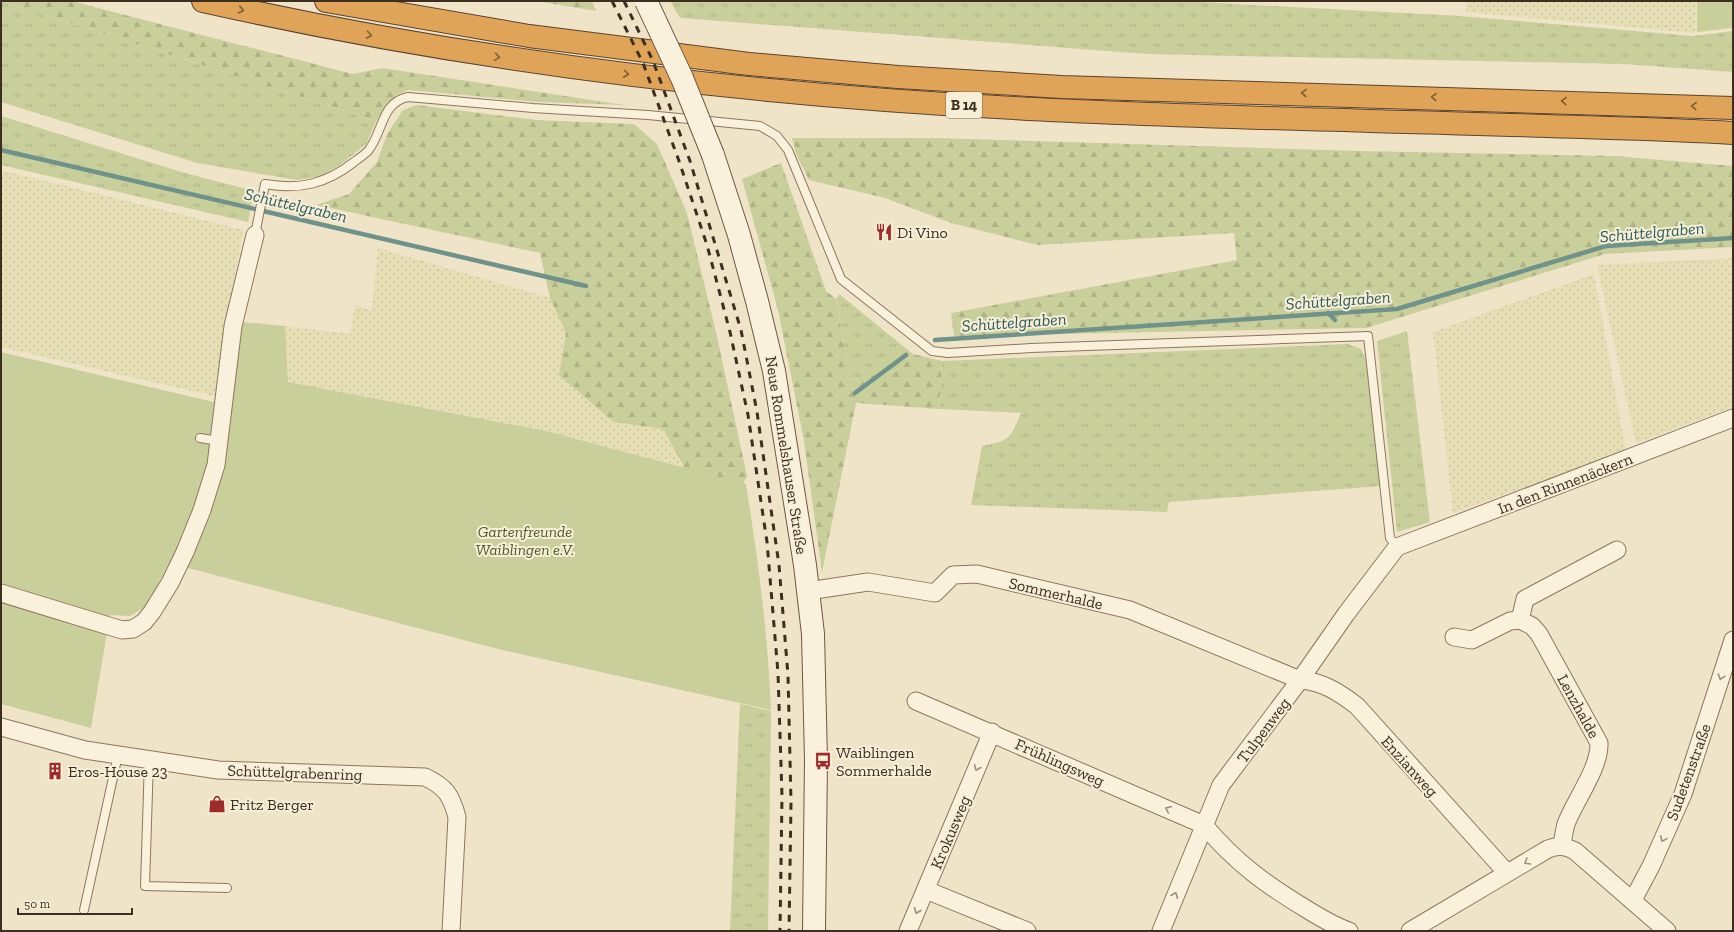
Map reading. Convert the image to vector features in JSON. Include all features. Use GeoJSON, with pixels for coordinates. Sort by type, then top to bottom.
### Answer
{"type":"FeatureCollection","features":[{"type":"Feature","properties":{"kind":"highway","name":"B 14"},"geometry":{"type":"LineString","coordinates":[[203,1],[340,30],[499,57],[671,80],[824,95],[1114,113],[1733,133]]}},
{"type":"Feature","properties":{"kind":"highway","name":"B 14"},"geometry":{"type":"LineString","coordinates":[[326,1],[530,36],[749,64],[898,77],[1070,87],[1733,108]]}},
{"type":"Feature","properties":{"kind":"street","name":"Neue Rommelshauser Straße"},"geometry":{"type":"LineString","coordinates":[[646,1],[682,78],[713,155],[739,235],[774,371],[814,634],[816,752],[814,931]]}},
{"type":"Feature","properties":{"kind":"street"},"geometry":{"type":"LineString","coordinates":[[1,592],[122,630],[133,629],[144,622],[152,612],[170,584],[185,552],[202,510],[214,472],[233,326],[255,235]]}},
{"type":"Feature","properties":{"kind":"street","name":"In den Rinnenäckern"},"geometry":{"type":"LineString","coordinates":[[1397,547],[1733,418]]}},
{"type":"Feature","properties":{"kind":"street","name":"Tulpenweg"},"geometry":{"type":"LineString","coordinates":[[1160,931],[1221,785],[1397,547]]}},
{"type":"Feature","properties":{"kind":"street"},"geometry":{"type":"LineString","coordinates":[[1454,637],[1472,640],[1510,622],[1520,620],[1525,599],[1616,550]]}},
{"type":"Feature","properties":{"kind":"street","name":"Sommerhalde"},"geometry":{"type":"LineString","coordinates":[[808,592],[868,582],[935,593],[953,575],[977,574],[1130,610],[1300,680]]}},
{"type":"Feature","properties":{"kind":"street","name":"Lenzhalde"},"geometry":{"type":"LineString","coordinates":[[1520,620],[1532,626],[1540,634],[1599,743],[1600,752],[1596,764],[1566,825],[1562,846]]}},
{"type":"Feature","properties":{"kind":"street","name":"Sudetenstraße"},"geometry":{"type":"LineString","coordinates":[[1633,900],[1651,866],[1683,794],[1733,640]]}},
{"type":"Feature","properties":{"kind":"street","name":"Enzianweg"},"geometry":{"type":"LineString","coordinates":[[1300,680],[1312,681],[1326,686],[1341,694],[1357,706],[1506,873]]}},
{"type":"Feature","properties":{"kind":"street","name":"Frühlingsweg"},"geometry":{"type":"LineString","coordinates":[[916,701],[992,732],[1204,825]]}},
{"type":"Feature","properties":{"kind":"street","name":"Schüttelgrabenring"},"geometry":{"type":"LineString","coordinates":[[1,727],[85,750],[218,770],[425,777],[445,789],[453,802],[457,817],[451,931]]}},
{"type":"Feature","properties":{"kind":"street","name":"Krokusweg"},"geometry":{"type":"LineString","coordinates":[[908,931],[992,732]]}},
{"type":"Feature","properties":{"kind":"street"},"geometry":{"type":"LineString","coordinates":[[1204,825],[1222,846],[1247,870],[1288,898],[1330,923],[1349,931]]}},
{"type":"Feature","properties":{"kind":"street"},"geometry":{"type":"LineString","coordinates":[[1410,931],[1548,849],[1555,846],[1562,846],[1575,851],[1667,931]]}},
{"type":"Feature","properties":{"kind":"street"},"geometry":{"type":"LineString","coordinates":[[926,890],[1027,931]]}},
{"type":"Feature","properties":{"kind":"lane"},"geometry":{"type":"LineString","coordinates":[[255,235],[265,184],[281,187],[312,185],[327,179],[368,151],[391,105],[399,99],[408,97],[533,108],[648,115],[760,126],[777,136],[788,150],[842,280],[932,351],[948,353],[1031,348],[1368,336],[1390,538],[1397,547]]}},
{"type":"Feature","properties":{"kind":"lane"},"geometry":{"type":"LineString","coordinates":[[200,438],[219,441]]}},
{"type":"Feature","properties":{"kind":"lane"},"geometry":{"type":"LineString","coordinates":[[84,910],[118,755]]}},
{"type":"Feature","properties":{"kind":"lane"},"geometry":{"type":"LineString","coordinates":[[149,760],[145,886],[227,888]]}},
{"type":"Feature","properties":{"kind":"shaded area"},"geometry":{"type":"Polygon","coordinates":[[[1467,1],[1696,1],[1695,33],[1466,12],[1467,1]]]}},
{"type":"Feature","properties":{"kind":"shaded area"},"geometry":{"type":"Polygon","coordinates":[[[1,170],[243,230],[225,331],[218,397],[1,347],[1,170]]]}},
{"type":"Feature","properties":{"kind":"shaded area"},"geometry":{"type":"Polygon","coordinates":[[[378,248],[550,298],[566,333],[559,375],[612,422],[663,429],[683,467],[546,431],[288,382],[285,326],[350,334],[355,305],[372,311],[378,248]]]}},
{"type":"Feature","properties":{"kind":"shaded area"},"geometry":{"type":"Polygon","coordinates":[[[1733,258],[1733,407],[1636,443],[1597,265],[1733,258]]]}},
{"type":"Feature","properties":{"kind":"shaded area"},"geometry":{"type":"Polygon","coordinates":[[[1594,274],[1626,452],[1525,492],[1516,490],[1453,513],[1433,332],[1594,274]]]}},
{"type":"Feature","properties":{"kind":"green space"},"geometry":{"type":"Polygon","coordinates":[[[1,1],[376,121],[367,143],[344,162],[322,176],[297,180],[197,163],[1,102],[1,1]]]}},
{"type":"Feature","properties":{"kind":"green space"},"geometry":{"type":"Polygon","coordinates":[[[2,1],[71,1],[353,74],[382,68],[624,105],[539,102],[408,90],[394,96],[376,121],[2,1]]]}},
{"type":"Feature","properties":{"kind":"green space"},"geometry":{"type":"Polygon","coordinates":[[[536,1],[592,1],[596,11],[536,1]]]}},
{"type":"Feature","properties":{"kind":"green space"},"geometry":{"type":"Polygon","coordinates":[[[670,1],[1181,1],[1461,16],[1693,36],[1733,31],[1733,72],[1624,64],[1146,54],[680,18],[670,1]]]}},
{"type":"Feature","properties":{"kind":"green space"},"geometry":{"type":"Polygon","coordinates":[[[1697,1],[1733,1],[1733,28],[1697,32],[1697,1]]]}},
{"type":"Feature","properties":{"kind":"green space"},"geometry":{"type":"Polygon","coordinates":[[[416,105],[537,120],[634,124],[657,144],[687,213],[716,332],[747,476],[733,503],[694,485],[663,429],[613,422],[559,375],[566,333],[550,298],[540,253],[316,205],[349,194],[377,162],[387,134],[403,110],[416,105]]]}},
{"type":"Feature","properties":{"kind":"green space"},"geometry":{"type":"Polygon","coordinates":[[[1,116],[185,173],[254,191],[248,222],[1,165],[1,116]]]}},
{"type":"Feature","properties":{"kind":"green space"},"geometry":{"type":"Polygon","coordinates":[[[792,138],[936,138],[1358,151],[1615,156],[1733,166],[1733,247],[1605,254],[1366,328],[954,336],[951,313],[1237,260],[1234,233],[1038,245],[951,223],[885,198],[809,180],[796,154],[792,138]]]}},
{"type":"Feature","properties":{"kind":"green space"},"geometry":{"type":"Polygon","coordinates":[[[781,163],[826,291],[836,299],[850,380],[896,371],[913,354],[942,361],[939,409],[856,403],[822,572],[804,441],[778,310],[742,179],[781,163]]]}},
{"type":"Feature","properties":{"kind":"green space"},"geometry":{"type":"Polygon","coordinates":[[[839,294],[913,354],[896,371],[850,380],[836,299],[839,294]]]}},
{"type":"Feature","properties":{"kind":"green space","name":"Gartenfreunde Waiblingen e.V."},"geometry":{"type":"Polygon","coordinates":[[[242,322],[285,326],[288,382],[546,431],[746,484],[762,597],[768,653],[771,710],[498,649],[169,563],[148,605],[130,616],[110,615],[91,728],[1,704],[1,352],[231,406],[242,322]]]}},
{"type":"Feature","properties":{"kind":"green space"},"geometry":{"type":"Polygon","coordinates":[[[1407,331],[1430,522],[1397,532],[1377,341],[1407,331]]]}},
{"type":"Feature","properties":{"kind":"green space"},"geometry":{"type":"Polygon","coordinates":[[[1348,344],[1361,349],[1366,360],[1381,486],[1169,502],[1167,512],[971,505],[982,446],[1004,440],[1008,437],[1011,434],[1021,413],[939,409],[942,361],[1348,344]]]}},
{"type":"Feature","properties":{"kind":"green space"},"geometry":{"type":"Polygon","coordinates":[[[740,704],[771,711],[768,931],[730,931],[740,704]]]}},
{"type":"Feature","properties":{"kind":"waterway","name":"Schüttelgraben"},"geometry":{"type":"LineString","coordinates":[[1,150],[586,286]]}},
{"type":"Feature","properties":{"kind":"waterway","name":"Schüttelgraben"},"geometry":{"type":"LineString","coordinates":[[935,340],[1397,309],[1606,246],[1733,238]]}},
{"type":"Feature","properties":{"kind":"waterway","name":"Schüttelgraben"},"geometry":{"type":"LineString","coordinates":[[1328,313],[1335,320]]}},
{"type":"Feature","properties":{"kind":"waterway"},"geometry":{"type":"LineString","coordinates":[[855,393],[906,355]]}},
{"type":"Feature","properties":{"kind":"railway"},"geometry":{"type":"LineString","coordinates":[[612,1],[643,63],[679,161],[707,245],[730,332],[748,415],[767,542],[778,673],[782,796],[780,931]]}},
{"type":"Feature","properties":{"kind":"railway"},"geometry":{"type":"LineString","coordinates":[[624,1],[653,61],[690,161],[741,330],[757,412],[779,565],[788,675],[791,802],[789,931]]}},
{"type":"Feature","properties":{"kind":"place","name":"Di Vino"},"geometry":{"type":"Point","coordinates":[884,232]}},
{"type":"Feature","properties":{"kind":"place","name":"Waiblingen Sommerhalde"},"geometry":{"type":"Point","coordinates":[823,761]}},
{"type":"Feature","properties":{"kind":"place","name":"Eros-House 23"},"geometry":{"type":"Point","coordinates":[55,771]}},
{"type":"Feature","properties":{"kind":"place","name":"Fritz Berger"},"geometry":{"type":"Point","coordinates":[217,804]}}]}
